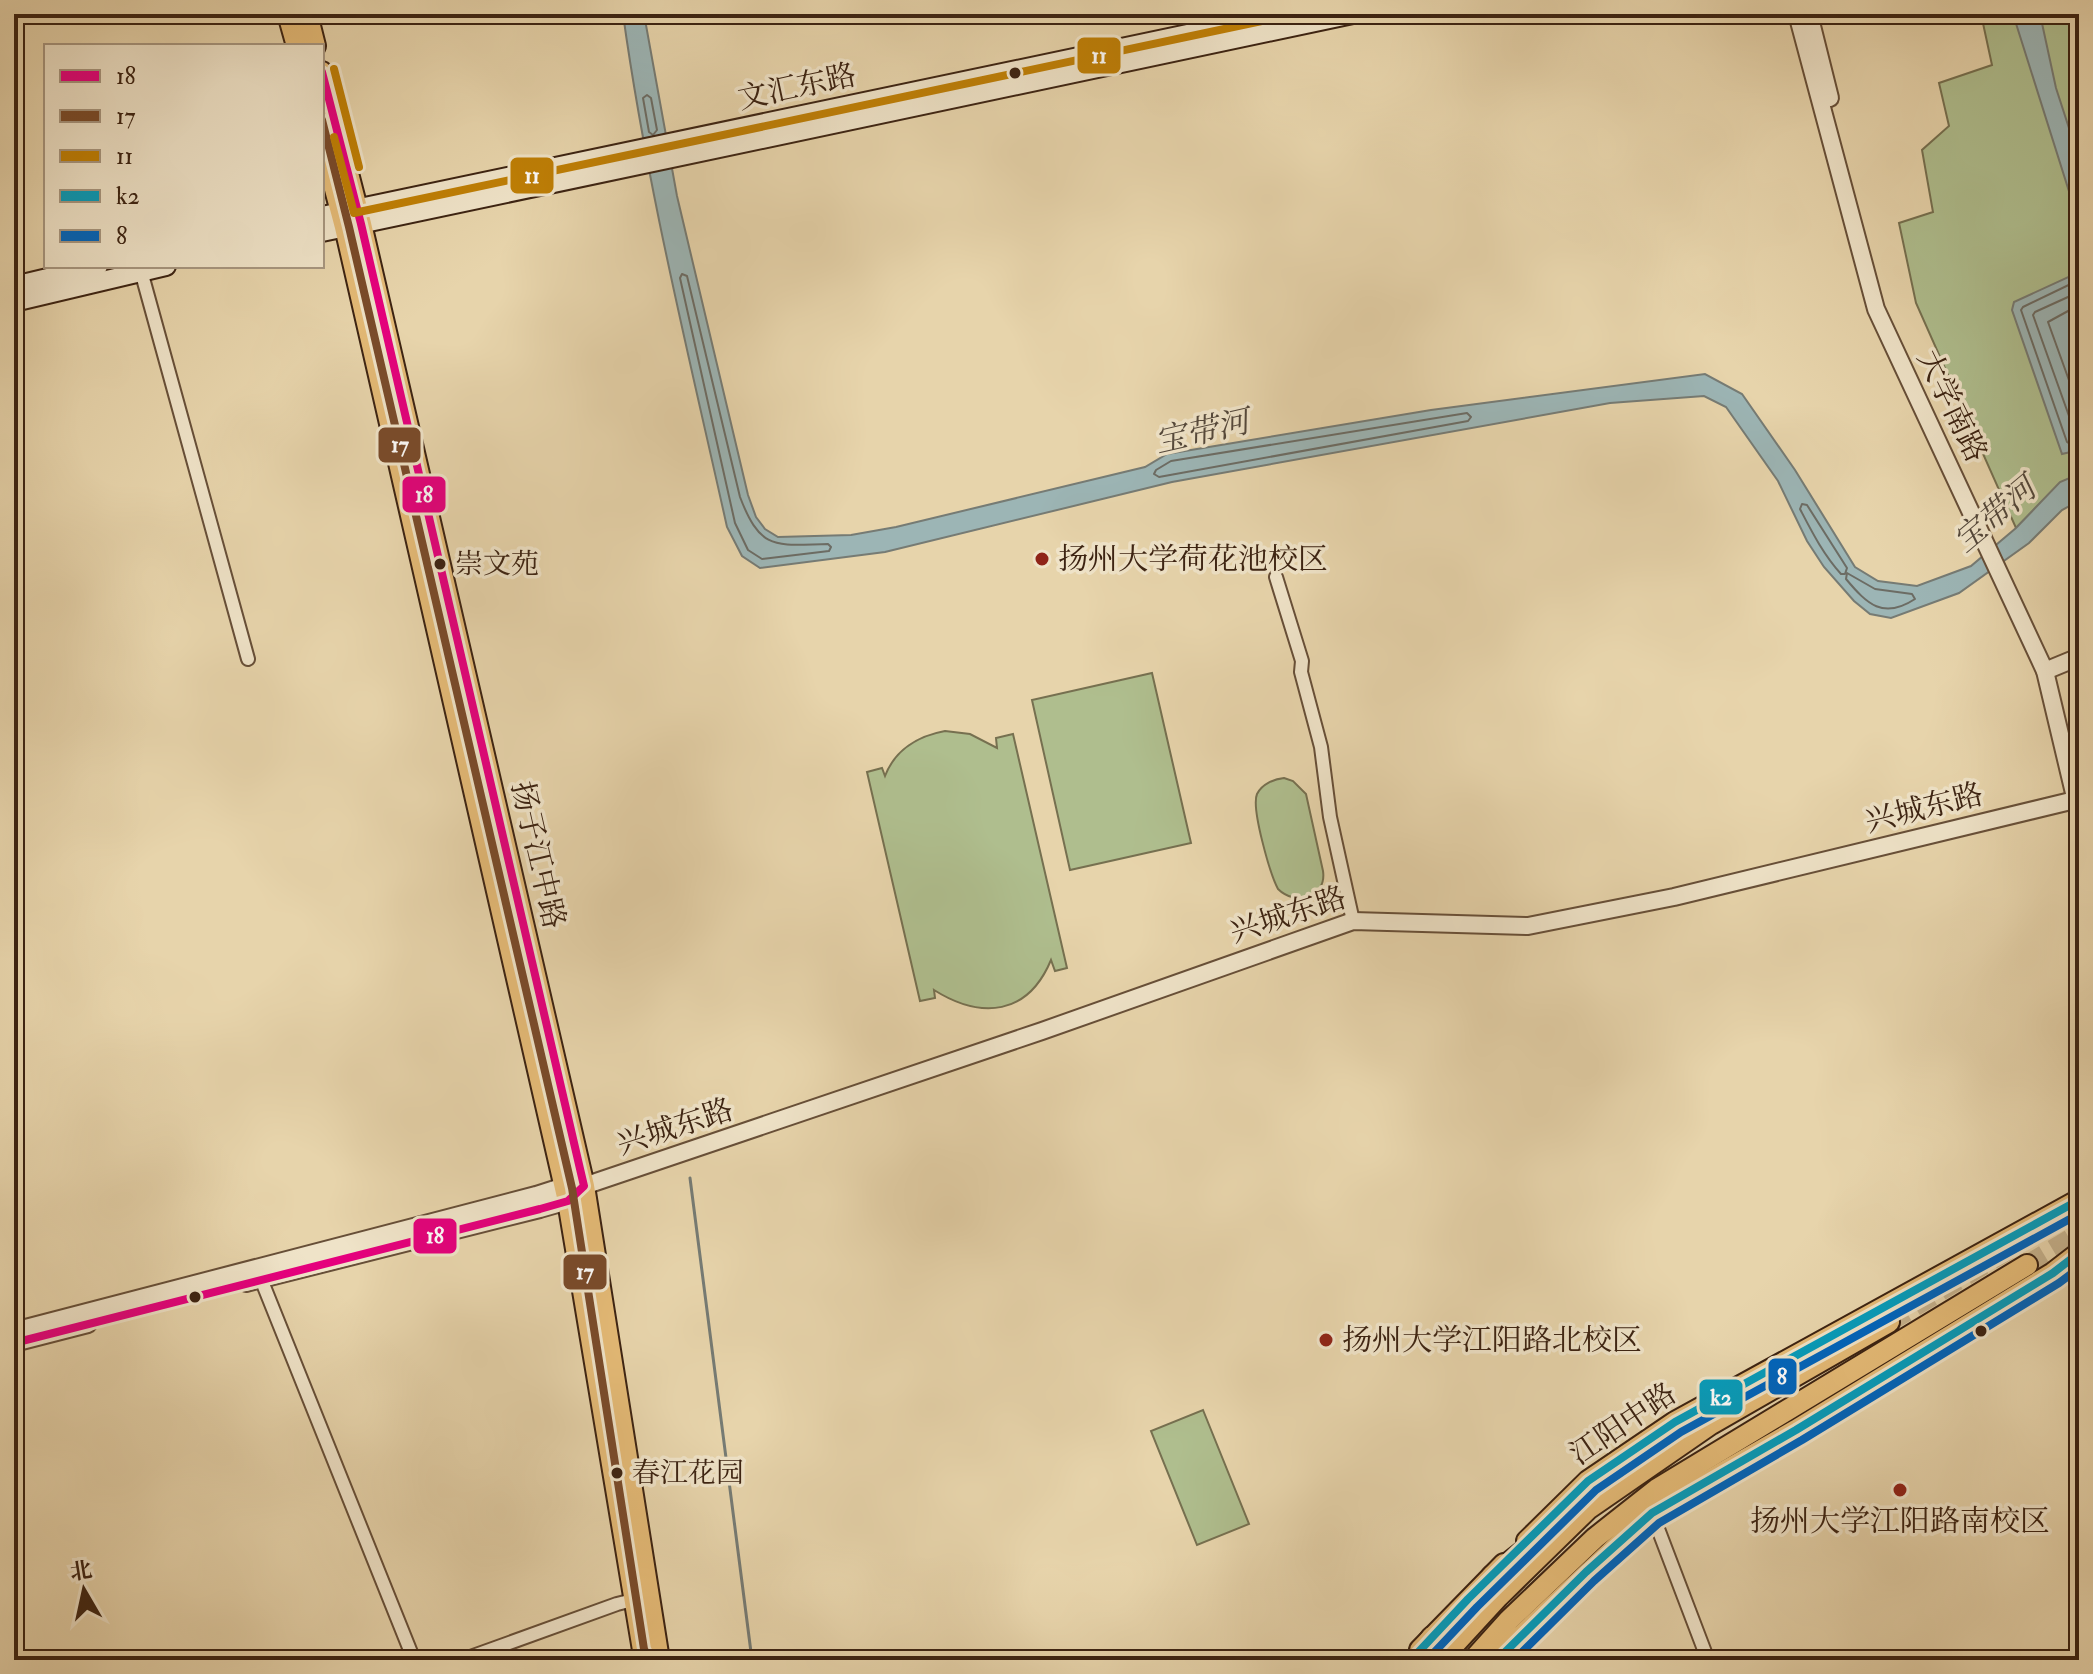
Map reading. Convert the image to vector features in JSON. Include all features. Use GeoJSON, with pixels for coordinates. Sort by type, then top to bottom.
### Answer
{"type":"FeatureCollection","features":[{"type":"Feature","properties":{"kind":"main road"},"geometry":{"type":"LineString","coordinates":[[288,14],[296,44]]}},
{"type":"Feature","properties":{"kind":"main road"},"geometry":{"type":"LineString","coordinates":[[307,14],[314,44]]}},
{"type":"Feature","properties":{"kind":"main road","name":"文汇东路"},"geometry":{"type":"LineString","coordinates":[[713,142],[1283,14]]}},
{"type":"Feature","properties":{"kind":"main road","name":"文汇东路"},"geometry":{"type":"LineString","coordinates":[[324,231],[345,217],[1353,14]]}},
{"type":"Feature","properties":{"kind":"main road","name":"扬子江中路"},"geometry":{"type":"LineString","coordinates":[[324,85],[345,217]]}},
{"type":"Feature","properties":{"kind":"main road","name":"扬子江中路"},"geometry":{"type":"LineString","coordinates":[[324,147],[345,217],[572,1191],[651,1656]]}},
{"type":"Feature","properties":{"kind":"main road"},"geometry":{"type":"LineString","coordinates":[[14,286],[90,268]]}},
{"type":"Feature","properties":{"kind":"main road"},"geometry":{"type":"LineString","coordinates":[[14,302],[156,268]]}},
{"type":"Feature","properties":{"kind":"main road","name":"江阳中路"},"geometry":{"type":"LineString","coordinates":[[1413,1660],[1432,1637],[1588,1481],[1675,1422],[2079,1200]]}},
{"type":"Feature","properties":{"kind":"main road"},"geometry":{"type":"LineString","coordinates":[[1652,1513],[1809,1422],[2053,1273],[2079,1253]]}},
{"type":"Feature","properties":{"kind":"main road"},"geometry":{"type":"LineString","coordinates":[[1473,1660],[1509,1620],[1595,1538],[1657,1489],[2027,1265]]}},
{"type":"Feature","properties":{"kind":"main road"},"geometry":{"type":"LineString","coordinates":[[1440,1660],[1498,1597],[1588,1509],[1711,1424],[1889,1322]]}},
{"type":"Feature","properties":{"kind":"main road"},"geometry":{"type":"LineString","coordinates":[[1496,1660],[1652,1513],[1706,1467],[1846,1380],[1881,1352]]}},
{"type":"Feature","properties":{"kind":"main road"},"geometry":{"type":"LineString","coordinates":[[1492,1576],[1665,1445],[1711,1424]]}},
{"type":"Feature","properties":{"kind":"street","name":"大学南路"},"geometry":{"type":"LineString","coordinates":[[1797,14],[1876,309],[2003,567],[2049,669],[2079,767]]}},
{"type":"Feature","properties":{"kind":"street","name":"大学南路"},"geometry":{"type":"LineString","coordinates":[[1809,14],[1864,238],[1885,307],[1990,540]]}},
{"type":"Feature","properties":{"kind":"street"},"geometry":{"type":"LineString","coordinates":[[141,271],[248,659]]}},
{"type":"Feature","properties":{"kind":"street"},"geometry":{"type":"LineString","coordinates":[[1276,577],[1302,661],[1301,672],[1321,747],[1330,817],[1353,921]]}},
{"type":"Feature","properties":{"kind":"street"},"geometry":{"type":"LineString","coordinates":[[2049,669],[2079,657]]}},
{"type":"Feature","properties":{"kind":"street","name":"大学南路"},"geometry":{"type":"LineString","coordinates":[[2049,669],[2078,804]]}},
{"type":"Feature","properties":{"kind":"street","name":"兴城东路"},"geometry":{"type":"LineString","coordinates":[[14,1343],[261,1279],[572,1191],[1353,921],[1528,926],[1674,897],[2078,804]]}},
{"type":"Feature","properties":{"kind":"street","name":"兴城东路"},"geometry":{"type":"LineString","coordinates":[[14,1331],[507,1203],[572,1191]]}},
{"type":"Feature","properties":{"kind":"street"},"geometry":{"type":"LineString","coordinates":[[261,1279],[414,1660]]}},
{"type":"Feature","properties":{"kind":"street"},"geometry":{"type":"LineString","coordinates":[[1652,1513],[1708,1660]]}},
{"type":"Feature","properties":{"kind":"street"},"geometry":{"type":"LineString","coordinates":[[462,1660],[642,1598]]}},
{"type":"Feature","properties":{"kind":"green space"},"geometry":{"type":"Polygon","coordinates":[[[1981,14],[2079,14],[2079,474],[2060,483],[2016,528],[1916,303],[1899,223],[1933,212],[1922,150],[1949,126],[1939,83],[1992,65],[1981,14]]]}},
{"type":"Feature","properties":{"kind":"green space"},"geometry":{"type":"Polygon","coordinates":[[[1152,673],[1191,843],[1070,870],[1032,700],[1152,673]]]}},
{"type":"Feature","properties":{"kind":"green space"},"geometry":{"type":"Polygon","coordinates":[[[945,731],[970,734],[997,748],[996,738],[1013,734],[1067,968],[1055,971],[1051,960],[1030,992],[1017,1002],[1002,1007],[969,1006],[934,990],[935,998],[920,1001],[867,772],[882,768],[885,776],[895,759],[909,746],[926,736],[945,731]]]}},
{"type":"Feature","properties":{"kind":"green space"},"geometry":{"type":"Polygon","coordinates":[[[1284,778],[1293,781],[1306,794],[1323,871],[1320,888],[1301,898],[1278,889],[1266,856],[1257,813],[1259,790],[1284,778]]]}},
{"type":"Feature","properties":{"kind":"green space"},"geometry":{"type":"Polygon","coordinates":[[[1203,1410],[1249,1524],[1197,1545],[1151,1431],[1203,1410]]]}},
{"type":"Feature","properties":{"kind":"water"},"geometry":{"type":"Polygon","coordinates":[[[623,14],[644,14],[677,196],[748,495],[756,517],[765,529],[778,537],[851,535],[896,527],[1145,467],[1167,454],[1431,410],[1705,374],[1742,394],[1795,470],[1855,567],[1878,581],[1917,586],[1971,566],[2016,528],[2060,482],[2079,474],[2079,501],[2062,510],[2029,543],[1959,593],[1891,618],[1870,614],[1824,567],[1807,541],[1778,481],[1726,407],[1704,396],[1610,403],[1172,482],[885,552],[760,568],[742,556],[727,527],[656,207],[623,14]]]}},
{"type":"Feature","properties":{"kind":"water"},"geometry":{"type":"Polygon","coordinates":[[[2013,14],[2040,14],[2056,88],[2079,159],[2079,223],[2013,14]]]}},
{"type":"Feature","properties":{"kind":"water"},"geometry":{"type":"Polygon","coordinates":[[[2079,269],[2079,450],[2062,454],[2012,310],[2014,302],[2073,275],[2079,269]]]}},
{"type":"Feature","properties":{"kind":"waterway"},"geometry":{"type":"LineString","coordinates":[[690,1178],[752,1660]]}},
{"type":"Feature","properties":{"kind":"tunnel"},"geometry":{"type":"LineString","coordinates":[[2027,1265],[2079,1234]]}},
{"type":"Feature","properties":{"kind":"tunnel"},"geometry":{"type":"LineString","coordinates":[[1889,1322],[2026,1239]]}},
{"type":"Feature","properties":{"kind":"transit line","name":"11"},"geometry":{"type":"LineString","coordinates":[[334,137],[354,213],[1295,14]]}},
{"type":"Feature","properties":{"kind":"transit line","name":"11"},"geometry":{"type":"LineString","coordinates":[[334,69],[359,167]]}},
{"type":"Feature","properties":{"kind":"transit line","name":"18"},"geometry":{"type":"LineString","coordinates":[[14,1343],[540,1209],[568,1201],[584,1186],[361,224],[324,80]]}},
{"type":"Feature","properties":{"kind":"transit line","name":"17"},"geometry":{"type":"LineString","coordinates":[[324,128],[572,1188],[644,1649],[649,1660]]}},
{"type":"Feature","properties":{"kind":"transit line","name":"k2"},"geometry":{"type":"LineString","coordinates":[[1411,1660],[1588,1481],[1675,1422],[2079,1200]]}},
{"type":"Feature","properties":{"kind":"transit line","name":"8"},"geometry":{"type":"LineString","coordinates":[[1427,1660],[1596,1490],[1681,1432],[2079,1214]]}},
{"type":"Feature","properties":{"kind":"transit line","name":"k2"},"geometry":{"type":"LineString","coordinates":[[1497,1660],[1586,1572],[1652,1513],[1796,1430],[2053,1273],[2079,1253]]}},
{"type":"Feature","properties":{"kind":"transit line","name":"8"},"geometry":{"type":"LineString","coordinates":[[1514,1660],[1594,1581],[1659,1523],[1802,1440],[2079,1268]]}},
{"type":"Feature","properties":{"kind":"place","name":"扬州大学荷花池校区"},"geometry":{"type":"Point","coordinates":[1042,559]}},
{"type":"Feature","properties":{"kind":"place","name":"崇文苑"},"geometry":{"type":"Point","coordinates":[440,564]}},
{"type":"Feature","properties":{"kind":"place","name":"扬州大学江阳路北校区"},"geometry":{"type":"Point","coordinates":[1326,1340]}},
{"type":"Feature","properties":{"kind":"place","name":"春江花园"},"geometry":{"type":"Point","coordinates":[617,1473]}},
{"type":"Feature","properties":{"kind":"place","name":"扬州大学江阳路南校区"},"geometry":{"type":"Point","coordinates":[1900,1490]}},
{"type":"Feature","properties":{"kind":"water label","name":"宝带河"},"geometry":{"type":"Point","coordinates":[1202,432]}},
{"type":"Feature","properties":{"kind":"water label","name":"宝带河"},"geometry":{"type":"Point","coordinates":[1995,515]}}]}
